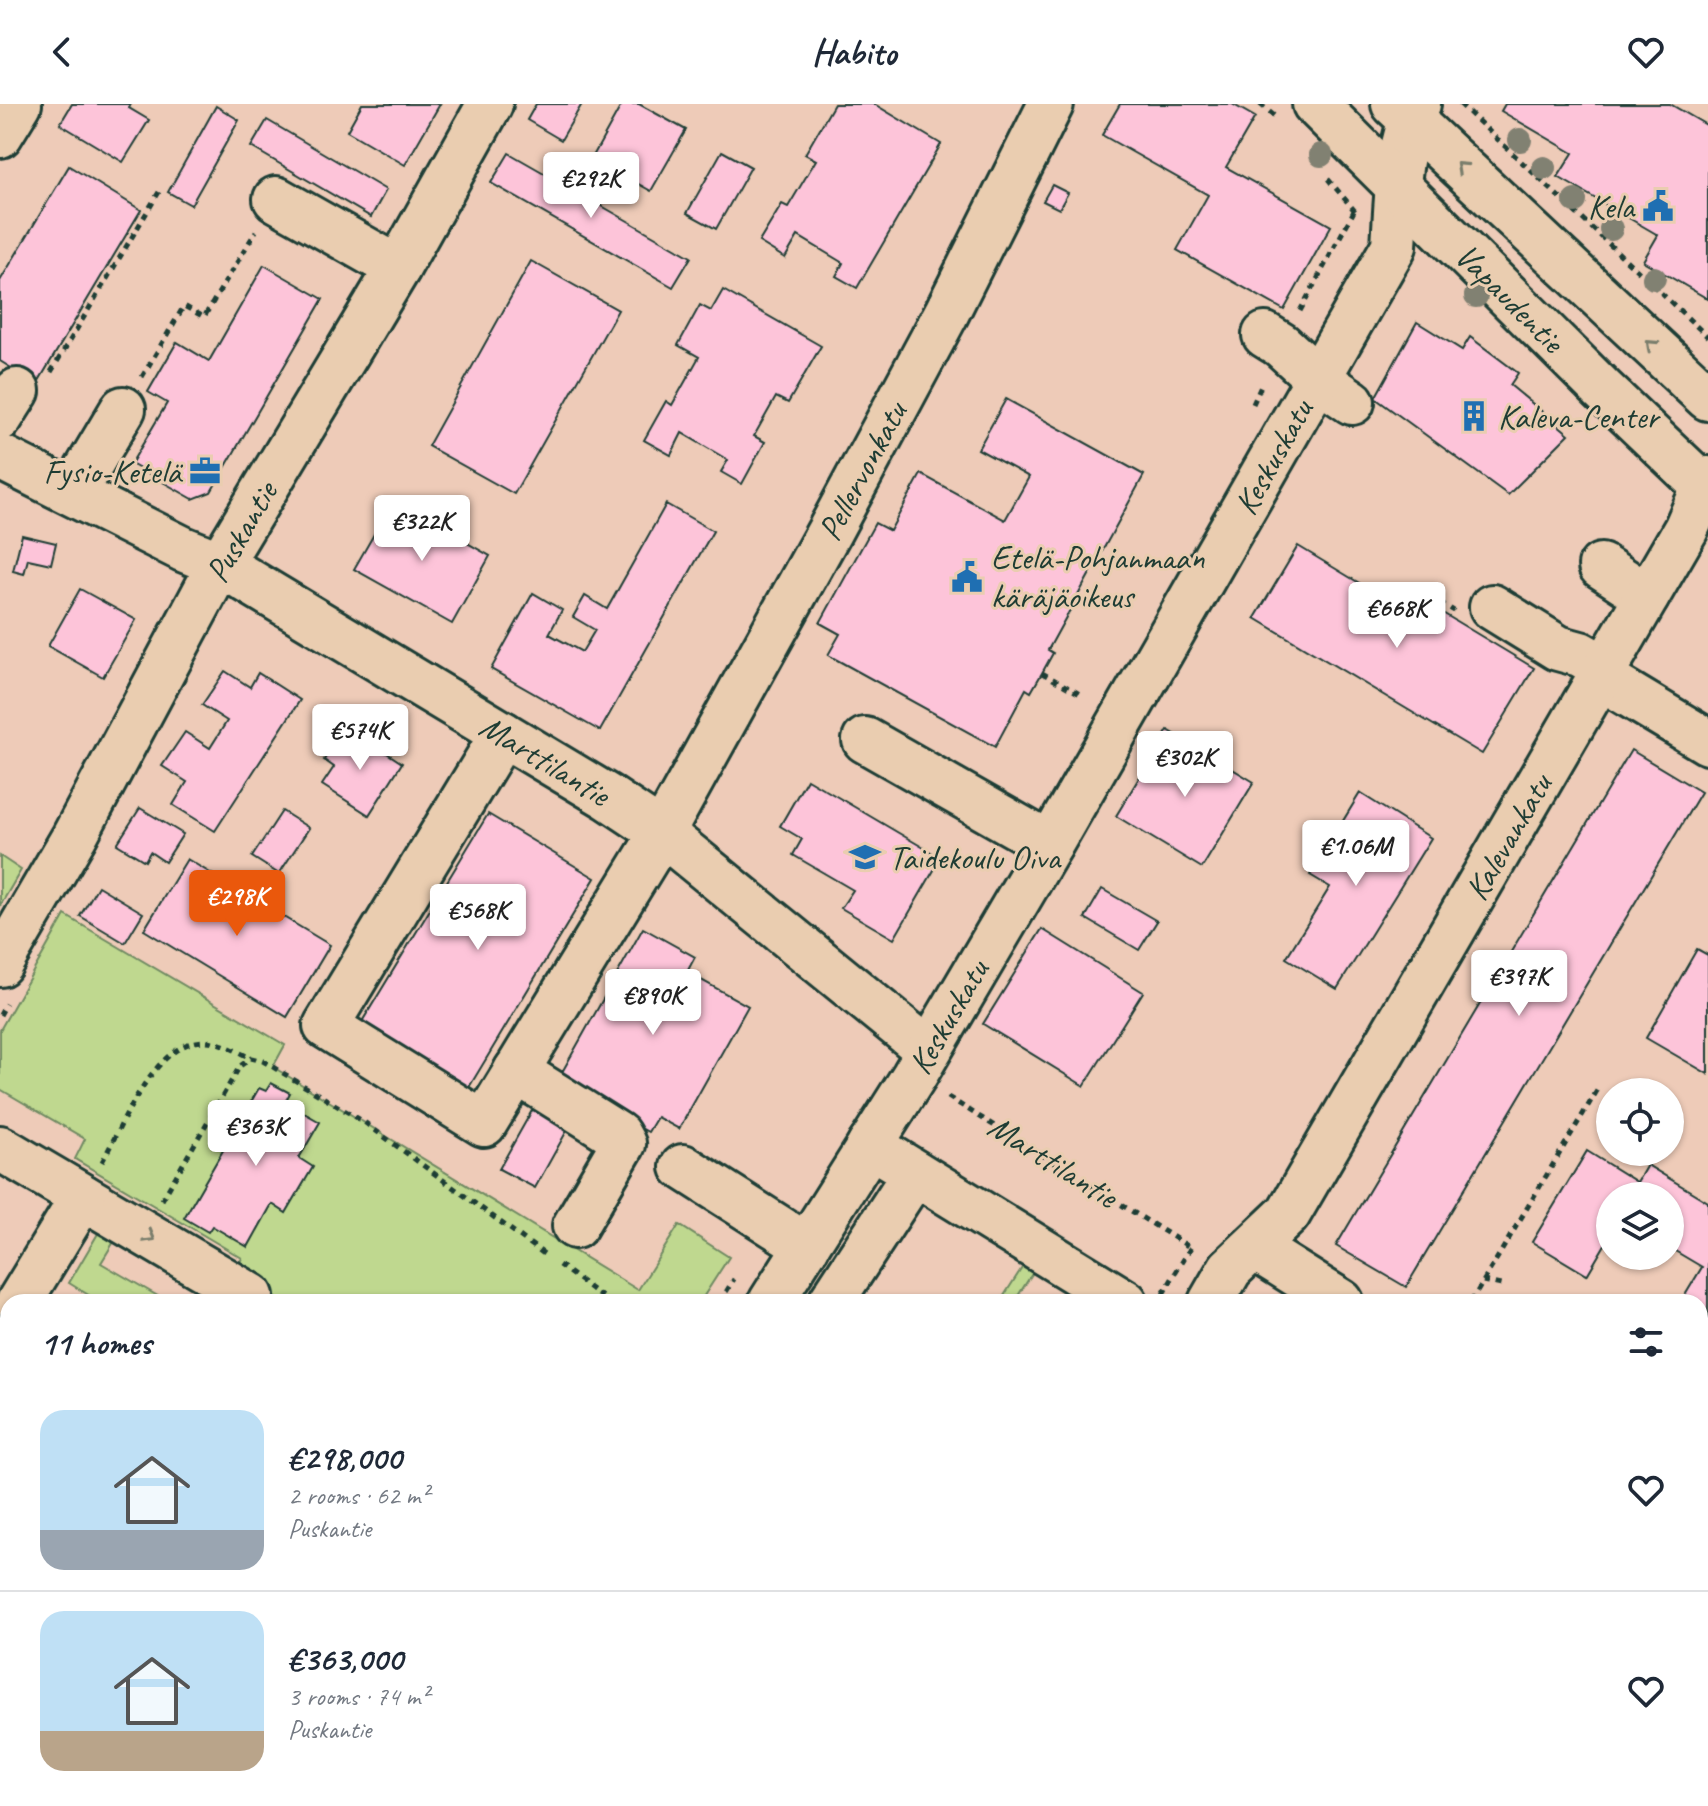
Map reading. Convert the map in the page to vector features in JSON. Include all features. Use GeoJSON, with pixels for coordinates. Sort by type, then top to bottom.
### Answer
{"type":"FeatureCollection","features":[{"type":"Feature","properties":{"kind":"street"},"geometry":{"type":"LineString","coordinates":[[0,135],[19,104]]}},
{"type":"Feature","properties":{"kind":"street","name":"Puskantie"},"geometry":{"type":"LineString","coordinates":[[0,964],[74,837],[220,564],[398,268],[490,104]]}},
{"type":"Feature","properties":{"kind":"street","name":"Pellervonkatu"},"geometry":{"type":"LineString","coordinates":[[503,734],[326,1026],[484,1124],[662,833],[938,328],[1051,104]]}},
{"type":"Feature","properties":{"kind":"street","name":"Vapaudentie"},"geometry":{"type":"LineString","coordinates":[[1315,104],[1603,390],[1707,485]]}},
{"type":"Feature","properties":{"kind":"street","name":"Vapaudentie"},"geometry":{"type":"LineString","coordinates":[[1407,109],[1708,398]]}},
{"type":"Feature","properties":{"kind":"street","name":"Keskuskatu"},"geometry":{"type":"LineString","coordinates":[[776,1294],[921,1063],[1050,845],[1334,390],[1394,246],[1407,109]]}},
{"type":"Feature","properties":{"kind":"street"},"geometry":{"type":"LineString","coordinates":[[276,199],[398,268]]}},
{"type":"Feature","properties":{"kind":"street"},"geometry":{"type":"LineString","coordinates":[[1265,335],[1334,390]]}},
{"type":"Feature","properties":{"kind":"street"},"geometry":{"type":"LineString","coordinates":[[73,493],[123,409]]}},
{"type":"Feature","properties":{"kind":"street","name":"Marttilantie"},"geometry":{"type":"LineString","coordinates":[[0,457],[183,549],[220,564],[662,833],[921,1063]]}},
{"type":"Feature","properties":{"kind":"street","name":"Kalevankatu"},"geometry":{"type":"LineString","coordinates":[[1216,1294],[1230,1269],[1288,1214],[1686,529],[1707,485]]}},
{"type":"Feature","properties":{"kind":"street"},"geometry":{"type":"LineString","coordinates":[[1601,566],[1647,596]]}},
{"type":"Feature","properties":{"kind":"street"},"geometry":{"type":"LineString","coordinates":[[1492,607],[1558,648],[1580,654],[1708,742]]}},
{"type":"Feature","properties":{"kind":"street"},"geometry":{"type":"LineString","coordinates":[[865,740],[1050,845]]}},
{"type":"Feature","properties":{"kind":"street"},"geometry":{"type":"LineString","coordinates":[[516,1071],[618,1135],[623,1144],[575,1226]]}},
{"type":"Feature","properties":{"kind":"street"},"geometry":{"type":"LineString","coordinates":[[870,1145],[915,1173],[1079,1290]]}},
{"type":"Feature","properties":{"kind":"street"},"geometry":{"type":"LineString","coordinates":[[0,1148],[248,1294]]}},
{"type":"Feature","properties":{"kind":"street"},"geometry":{"type":"LineString","coordinates":[[683,1167],[807,1246]]}},
{"type":"Feature","properties":{"kind":"street"},"geometry":{"type":"LineString","coordinates":[[836,1294],[915,1173]]}},
{"type":"Feature","properties":{"kind":"street"},"geometry":{"type":"LineString","coordinates":[[24,1294],[83,1197]]}},
{"type":"Feature","properties":{"kind":"street"},"geometry":{"type":"LineString","coordinates":[[1255,1248],[1328,1294]]}},
{"type":"Feature","properties":{"kind":"path"},"geometry":{"type":"LineString","coordinates":[[1460,104],[1468,107],[1707,335]]}},
{"type":"Feature","properties":{"kind":"path"},"geometry":{"type":"LineString","coordinates":[[8,404],[40,391],[159,192]]}},
{"type":"Feature","properties":{"kind":"path"},"geometry":{"type":"LineString","coordinates":[[123,409],[184,306],[204,317],[276,199]]}},
{"type":"Feature","properties":{"kind":"path"},"geometry":{"type":"LineString","coordinates":[[1042,673],[1080,694]]}},
{"type":"Feature","properties":{"kind":"path"},"geometry":{"type":"LineString","coordinates":[[83,1197],[146,1080],[162,1061],[182,1048],[201,1041],[221,1043],[263,1061],[364,1122],[598,1294]]}},
{"type":"Feature","properties":{"kind":"path"},"geometry":{"type":"LineString","coordinates":[[143,1233],[240,1066],[251,1058]]}},
{"type":"Feature","properties":{"kind":"path","name":"Marttilantie"},"geometry":{"type":"LineString","coordinates":[[921,1063],[1191,1247],[1163,1294]]}},
{"type":"Feature","properties":{"kind":"path"},"geometry":{"type":"LineString","coordinates":[[1476,1294],[1596,1092]]}},
{"type":"Feature","properties":{"kind":"path"},"geometry":{"type":"LineString","coordinates":[[1483,1281],[1501,1285]]}},
{"type":"Feature","properties":{"kind":"green space"},"geometry":{"type":"Polygon","coordinates":[[[0,856],[21,870],[0,906],[0,856]]]}},
{"type":"Feature","properties":{"kind":"green space"},"geometry":{"type":"Polygon","coordinates":[[[65,915],[285,1045],[273,1067],[638,1290],[679,1225],[729,1257],[705,1294],[222,1294],[242,1258],[75,1159],[85,1139],[0,1089],[0,1030],[65,915]]]}},
{"type":"Feature","properties":{"kind":"green space"},"geometry":{"type":"Polygon","coordinates":[[[103,1225],[118,1235],[101,1263],[154,1294],[87,1294],[69,1283],[103,1225]]]}},
{"type":"Feature","properties":{"kind":"green space"},"geometry":{"type":"Polygon","coordinates":[[[1027,1260],[1037,1266],[1019,1294],[1005,1294],[1027,1260]]]}},
{"type":"Feature","properties":{"kind":"building"},"geometry":{"type":"Polygon","coordinates":[[[72,104],[131,104],[129,108],[149,120],[123,162],[60,124],[72,104]]]}},
{"type":"Feature","properties":{"kind":"building"},"geometry":{"type":"Polygon","coordinates":[[[362,104],[440,104],[405,165],[347,131],[362,104]]]}},
{"type":"Feature","properties":{"kind":"building"},"geometry":{"type":"Polygon","coordinates":[[[536,104],[582,104],[561,140],[527,120],[536,104]]]}},
{"type":"Feature","properties":{"kind":"building"},"geometry":{"type":"Polygon","coordinates":[[[622,104],[639,104],[686,130],[651,191],[592,158],[622,104]]]}},
{"type":"Feature","properties":{"kind":"building"},"geometry":{"type":"Polygon","coordinates":[[[834,104],[874,104],[941,144],[857,288],[836,276],[843,263],[798,236],[785,258],[759,242],[782,204],[788,207],[816,160],[805,154],[834,104]]]}},
{"type":"Feature","properties":{"kind":"building"},"geometry":{"type":"Polygon","coordinates":[[[1120,104],[1232,104],[1255,117],[1226,167],[1331,226],[1284,310],[1177,250],[1208,195],[1102,135],[1120,104]]]}},
{"type":"Feature","properties":{"kind":"building","name":"Kela"},"geometry":{"type":"Polygon","coordinates":[[[1505,104],[1670,104],[1708,126],[1708,299],[1643,261],[1658,235],[1558,177],[1573,153],[1501,111],[1505,104]]]}},
{"type":"Feature","properties":{"kind":"building"},"geometry":{"type":"Polygon","coordinates":[[[216,106],[239,120],[191,205],[168,192],[216,106]]]}},
{"type":"Feature","properties":{"kind":"building"},"geometry":{"type":"Polygon","coordinates":[[[267,120],[386,190],[371,217],[251,147],[267,120]]]}},
{"type":"Feature","properties":{"kind":"building"},"geometry":{"type":"Polygon","coordinates":[[[722,151],[751,167],[716,229],[687,213],[722,151]]]}},
{"type":"Feature","properties":{"kind":"building"},"geometry":{"type":"Polygon","coordinates":[[[509,153],[691,257],[673,287],[491,183],[509,153]]]}},
{"type":"Feature","properties":{"kind":"building"},"geometry":{"type":"Polygon","coordinates":[[[69,166],[141,210],[37,384],[0,361],[0,281],[69,166]]]}},
{"type":"Feature","properties":{"kind":"building"},"geometry":{"type":"Polygon","coordinates":[[[1052,185],[1068,193],[1059,209],[1043,201],[1052,185]]]}},
{"type":"Feature","properties":{"kind":"building"},"geometry":{"type":"Polygon","coordinates":[[[531,261],[618,310],[514,494],[428,446],[531,261]]]}},
{"type":"Feature","properties":{"kind":"building"},"geometry":{"type":"Polygon","coordinates":[[[264,265],[323,299],[211,492],[193,499],[131,464],[167,403],[148,392],[177,342],[209,361],[264,265]]]}},
{"type":"Feature","properties":{"kind":"building"},"geometry":{"type":"Polygon","coordinates":[[[723,290],[821,346],[788,403],[776,397],[754,436],[765,442],[742,484],[721,472],[728,460],[682,433],[671,455],[644,440],[666,401],[672,405],[699,357],[678,345],[700,305],[711,311],[723,290]]]}},
{"type":"Feature","properties":{"kind":"building","name":"Kaleva-Center"},"geometry":{"type":"Polygon","coordinates":[[[1417,322],[1462,350],[1470,337],[1518,373],[1510,385],[1569,434],[1508,495],[1375,398],[1417,322]]]}},
{"type":"Feature","properties":{"kind":"building","name":"Etelä-Pohjanmaan käräjäoikeus"},"geometry":{"type":"Polygon","coordinates":[[[1006,399],[1144,475],[1048,650],[1053,653],[1031,692],[1026,689],[995,747],[828,655],[840,634],[820,623],[875,523],[890,531],[921,474],[1005,520],[1029,477],[978,449],[1006,399]]]}},
{"type":"Feature","properties":{"kind":"building"},"geometry":{"type":"Polygon","coordinates":[[[393,501],[490,556],[452,624],[354,569],[393,501]]]}},
{"type":"Feature","properties":{"kind":"building"},"geometry":{"type":"Polygon","coordinates":[[[666,504],[713,531],[600,731],[491,669],[533,593],[562,610],[549,634],[582,652],[595,630],[573,617],[585,596],[607,609],[666,504]]]}},
{"type":"Feature","properties":{"kind":"building"},"geometry":{"type":"Polygon","coordinates":[[[22,535],[56,543],[51,564],[28,559],[24,574],[13,571],[22,535]]]}},
{"type":"Feature","properties":{"kind":"building"},"geometry":{"type":"Polygon","coordinates":[[[1298,546],[1432,627],[1441,612],[1534,668],[1482,754],[1255,618],[1298,546]]]}},
{"type":"Feature","properties":{"kind":"building"},"geometry":{"type":"Polygon","coordinates":[[[80,589],[136,620],[103,677],[48,646],[80,589]]]}},
{"type":"Feature","properties":{"kind":"building"},"geometry":{"type":"Polygon","coordinates":[[[225,671],[250,687],[258,673],[300,700],[215,831],[173,805],[187,782],[162,766],[185,732],[210,748],[227,721],[202,705],[225,671]]]}},
{"type":"Feature","properties":{"kind":"building"},"geometry":{"type":"Polygon","coordinates":[[[1168,730],[1254,782],[1202,868],[1116,816],[1168,730]]]}},
{"type":"Feature","properties":{"kind":"building"},"geometry":{"type":"Polygon","coordinates":[[[355,732],[402,763],[369,815],[322,785],[334,767],[324,760],[338,738],[348,745],[355,732]]]}},
{"type":"Feature","properties":{"kind":"building"},"geometry":{"type":"Polygon","coordinates":[[[1631,750],[1701,792],[1406,1287],[1336,1246],[1631,750]]]}},
{"type":"Feature","properties":{"kind":"building"},"geometry":{"type":"Polygon","coordinates":[[[807,779],[941,858],[894,939],[841,908],[853,890],[793,855],[802,839],[780,826],[807,779]]]}},
{"type":"Feature","properties":{"kind":"building"},"geometry":{"type":"Polygon","coordinates":[[[1360,793],[1431,838],[1337,989],[1286,958],[1330,887],[1310,875],[1360,793]]]}},
{"type":"Feature","properties":{"kind":"building"},"geometry":{"type":"Polygon","coordinates":[[[140,808],[183,834],[165,862],[150,852],[145,861],[117,844],[140,808]]]}},
{"type":"Feature","properties":{"kind":"building"},"geometry":{"type":"Polygon","coordinates":[[[282,811],[309,828],[279,874],[252,857],[282,811]]]}},
{"type":"Feature","properties":{"kind":"building"},"geometry":{"type":"Polygon","coordinates":[[[488,814],[595,878],[468,1089],[360,1025],[488,814]]]}},
{"type":"Feature","properties":{"kind":"building"},"geometry":{"type":"Polygon","coordinates":[[[187,859],[330,945],[287,1017],[144,930],[187,859]]]}},
{"type":"Feature","properties":{"kind":"building"},"geometry":{"type":"Polygon","coordinates":[[[98,886],[143,913],[125,943],[80,916],[98,886]]]}},
{"type":"Feature","properties":{"kind":"building"},"geometry":{"type":"Polygon","coordinates":[[[1102,889],[1157,921],[1139,950],[1085,918],[1102,889]]]}},
{"type":"Feature","properties":{"kind":"building"},"geometry":{"type":"Polygon","coordinates":[[[643,928],[695,957],[687,972],[748,1006],[679,1129],[657,1117],[648,1132],[557,1081],[643,928]]]}},
{"type":"Feature","properties":{"kind":"building"},"geometry":{"type":"Polygon","coordinates":[[[1042,929],[1143,992],[1084,1086],[983,1024],[1042,929]]]}},
{"type":"Feature","properties":{"kind":"building"},"geometry":{"type":"Polygon","coordinates":[[[1697,949],[1708,955],[1708,1074],[1646,1038],[1697,949]]]}},
{"type":"Feature","properties":{"kind":"building"},"geometry":{"type":"Polygon","coordinates":[[[271,1083],[290,1093],[285,1102],[320,1122],[299,1158],[313,1167],[286,1213],[272,1204],[248,1247],[212,1226],[208,1232],[184,1218],[259,1088],[266,1091],[271,1083]]]}},
{"type":"Feature","properties":{"kind":"building"},"geometry":{"type":"Polygon","coordinates":[[[539,1098],[574,1118],[535,1188],[499,1169],[539,1098]]]}},
{"type":"Feature","properties":{"kind":"building"},"geometry":{"type":"Polygon","coordinates":[[[1587,1151],[1596,1157],[1596,1166],[1611,1166],[1637,1182],[1596,1182],[1596,1260],[1587,1275],[1532,1242],[1587,1151]]]}},
{"type":"Feature","properties":{"kind":"building"},"geometry":{"type":"Polygon","coordinates":[[[1649,1166],[1675,1182],[1637,1182],[1649,1166]]]}},
{"type":"Feature","properties":{"kind":"building"},"geometry":{"type":"Polygon","coordinates":[[[1684,1187],[1708,1202],[1708,1294],[1686,1294],[1702,1267],[1684,1256],[1684,1187]]]}},
{"type":"Feature","properties":{"kind":"place","name":"Kela"},"geometry":{"type":"Point","coordinates":[1658,206]}},
{"type":"Feature","properties":{"kind":"place","name":"Kaleva-Center"},"geometry":{"type":"Point","coordinates":[1474,416]}},
{"type":"Feature","properties":{"kind":"place","name":"Fysio-Ketelä"},"geometry":{"type":"Point","coordinates":[205,471]}},
{"type":"Feature","properties":{"kind":"place","name":"Etelä-Pohjanmaan käräjäoikeus"},"geometry":{"type":"Point","coordinates":[967,577]}},
{"type":"Feature","properties":{"kind":"place","name":"Taidekoulu Oiva"},"geometry":{"type":"Point","coordinates":[865,857]}}]}
